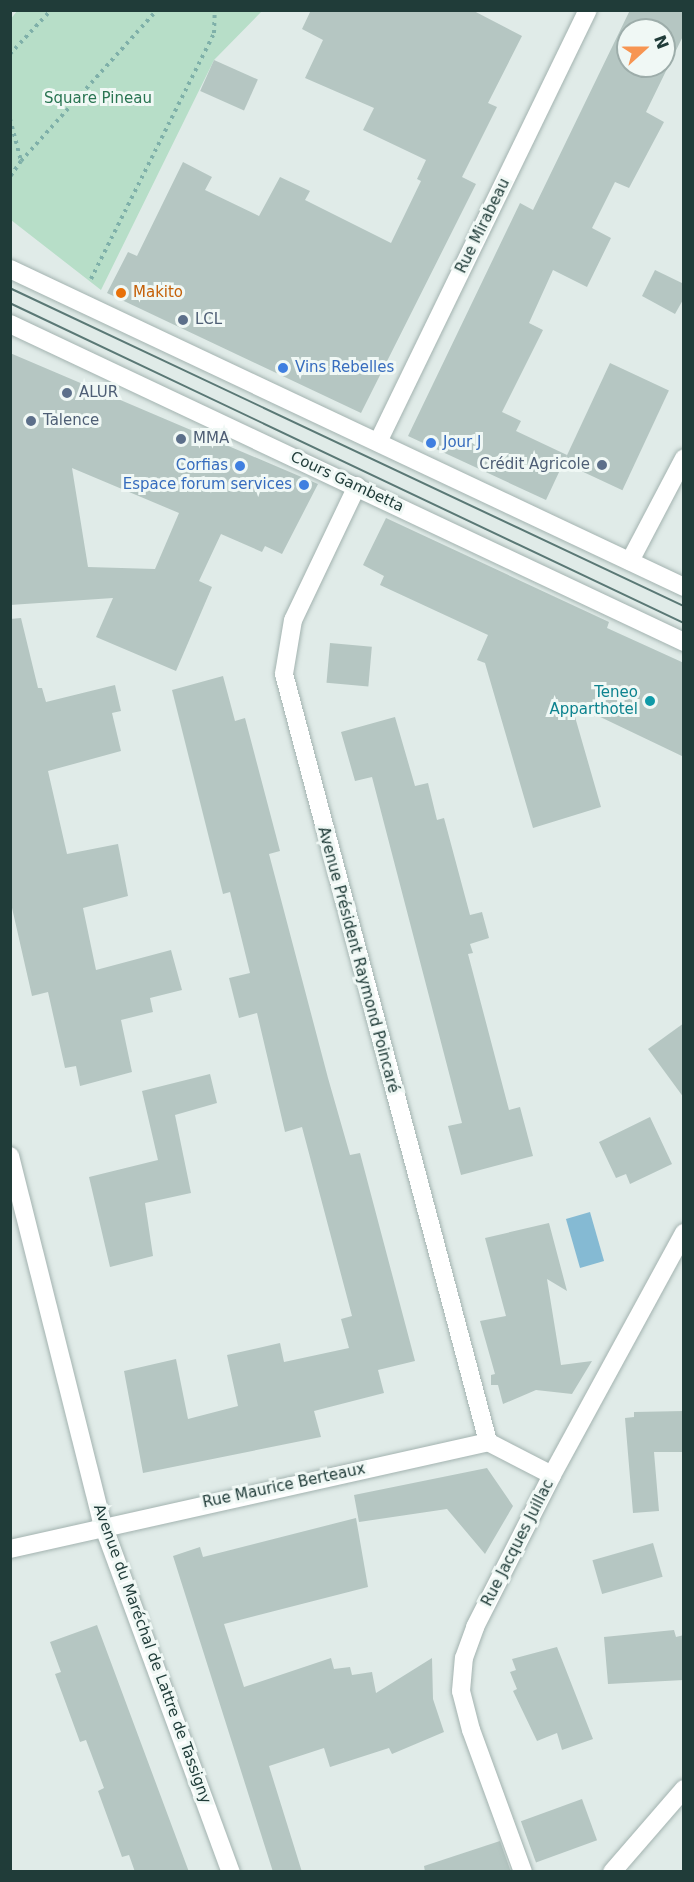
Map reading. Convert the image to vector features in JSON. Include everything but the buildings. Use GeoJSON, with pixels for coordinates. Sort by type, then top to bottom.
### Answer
{"type":"FeatureCollection","features":[{"type":"Feature","properties":{"kind":"street","name":"Rue Mirabeau"},"geometry":{"type":"LineString","coordinates":[[378,442],[588,10]]}},
{"type":"Feature","properties":{"kind":"street"},"geometry":{"type":"LineString","coordinates":[[10,269],[684,586]]}},
{"type":"Feature","properties":{"kind":"street","name":"Cours Gambetta"},"geometry":{"type":"LineString","coordinates":[[10,324],[684,642]]}},
{"type":"Feature","properties":{"kind":"street"},"geometry":{"type":"LineString","coordinates":[[630,561],[684,458]]}},
{"type":"Feature","properties":{"kind":"street","name":"Avenue Président Raymond Poincaré"},"geometry":{"type":"LineString","coordinates":[[357,486],[293,620],[284,674],[488,1442]]}},
{"type":"Feature","properties":{"kind":"street","name":"Avenue du Maréchal de Lattre de Tassigny"},"geometry":{"type":"LineString","coordinates":[[10,1156],[104,1526],[231,1872]]}},
{"type":"Feature","properties":{"kind":"street","name":"Rue Jacques Juillac"},"geometry":{"type":"LineString","coordinates":[[523,1872],[471,1730],[461,1691],[464,1658],[475,1627],[552,1474],[684,1233]]}},
{"type":"Feature","properties":{"kind":"street"},"geometry":{"type":"LineString","coordinates":[[488,1442],[552,1474]]}},
{"type":"Feature","properties":{"kind":"street","name":"Rue Maurice Berteaux"},"geometry":{"type":"LineString","coordinates":[[10,1549],[104,1526],[488,1442]]}},
{"type":"Feature","properties":{"kind":"street"},"geometry":{"type":"LineString","coordinates":[[612,1872],[684,1789]]}},
{"type":"Feature","properties":{"kind":"path"},"geometry":{"type":"LineString","coordinates":[[10,54],[51,10]]}},
{"type":"Feature","properties":{"kind":"path"},"geometry":{"type":"LineString","coordinates":[[10,177],[21,161],[157,10]]}},
{"type":"Feature","properties":{"kind":"path"},"geometry":{"type":"LineString","coordinates":[[80,301],[214,33],[214,10]]}},
{"type":"Feature","properties":{"kind":"path"},"geometry":{"type":"LineString","coordinates":[[10,119],[21,161]]}},
{"type":"Feature","properties":{"kind":"green space","name":"Square Pineau"},"geometry":{"type":"Polygon","coordinates":[[[17,11],[262,11],[214,60],[101,290],[11,220],[10,20],[17,11]]]}},
{"type":"Feature","properties":{"kind":"water"},"geometry":{"type":"Polygon","coordinates":[[[590,1212],[604,1261],[580,1268],[566,1219],[590,1212]]]}},
{"type":"Feature","properties":{"kind":"tram line"},"geometry":{"type":"LineString","coordinates":[[10,288],[684,606]]}},
{"type":"Feature","properties":{"kind":"tram line"},"geometry":{"type":"LineString","coordinates":[[10,303],[684,623]]}},
{"type":"Feature","properties":{"kind":"place","name":"Makito"},"geometry":{"type":"Point","coordinates":[121,293]}},
{"type":"Feature","properties":{"kind":"place","name":"LCL"},"geometry":{"type":"Point","coordinates":[183,320]}},
{"type":"Feature","properties":{"kind":"place","name":"Vins Rebelles"},"geometry":{"type":"Point","coordinates":[283,368]}},
{"type":"Feature","properties":{"kind":"place","name":"ALUR"},"geometry":{"type":"Point","coordinates":[67,393]}},
{"type":"Feature","properties":{"kind":"place","name":"Talence"},"geometry":{"type":"Point","coordinates":[31,421]}},
{"type":"Feature","properties":{"kind":"place","name":"MMA"},"geometry":{"type":"Point","coordinates":[181,439]}},
{"type":"Feature","properties":{"kind":"place","name":"Jour J"},"geometry":{"type":"Point","coordinates":[431,443]}},
{"type":"Feature","properties":{"kind":"place","name":"Crédit Agricole"},"geometry":{"type":"Point","coordinates":[602,465]}},
{"type":"Feature","properties":{"kind":"place","name":"Corfias"},"geometry":{"type":"Point","coordinates":[240,466]}},
{"type":"Feature","properties":{"kind":"place","name":"Espace forum services"},"geometry":{"type":"Point","coordinates":[304,485]}},
{"type":"Feature","properties":{"kind":"place","name":"Teneo Apparthotel"},"geometry":{"type":"Point","coordinates":[650,701]}}]}
